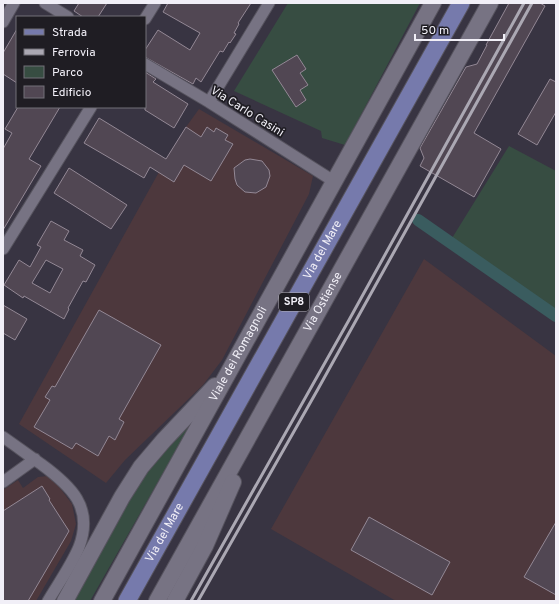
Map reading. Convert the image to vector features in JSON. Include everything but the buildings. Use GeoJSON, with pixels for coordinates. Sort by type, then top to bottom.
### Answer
{"type":"FeatureCollection","features":[{"type":"Feature","properties":{"kind":"main road","name":"Viale dei Romagnoli"},"geometry":{"type":"LineString","coordinates":[[102,601],[433,3]]}},
{"type":"Feature","properties":{"kind":"main road","name":"Via del Mare"},"geometry":{"type":"LineString","coordinates":[[127,601],[461,3]]}},
{"type":"Feature","properties":{"kind":"main road","name":"Via Ostiense"},"geometry":{"type":"LineString","coordinates":[[157,601],[490,3]]}},
{"type":"Feature","properties":{"kind":"main road"},"geometry":{"type":"LineString","coordinates":[[65,601],[132,481],[152,453],[231,369]]}},
{"type":"Feature","properties":{"kind":"main road"},"geometry":{"type":"LineString","coordinates":[[175,601],[218,517],[263,412]]}},
{"type":"Feature","properties":{"kind":"street"},"geometry":{"type":"LineString","coordinates":[[3,22],[14,3]]}},
{"type":"Feature","properties":{"kind":"street"},"geometry":{"type":"LineString","coordinates":[[45,3],[66,16]]}},
{"type":"Feature","properties":{"kind":"street"},"geometry":{"type":"LineString","coordinates":[[146,17],[155,3]]}},
{"type":"Feature","properties":{"kind":"street"},"geometry":{"type":"LineString","coordinates":[[209,102],[269,3]]}},
{"type":"Feature","properties":{"kind":"street","name":"Via Carlo Casini"},"geometry":{"type":"LineString","coordinates":[[146,65],[209,102],[335,182]]}},
{"type":"Feature","properties":{"kind":"street"},"geometry":{"type":"LineString","coordinates":[[3,249],[90,108]]}},
{"type":"Feature","properties":{"kind":"street"},"geometry":{"type":"LineString","coordinates":[[3,437],[35,459],[68,485],[79,501],[84,518],[78,549],[48,601]]}},
{"type":"Feature","properties":{"kind":"street"},"geometry":{"type":"LineString","coordinates":[[3,482],[35,459]]}},
{"type":"Feature","properties":{"kind":"shaded area"},"geometry":{"type":"Polygon","coordinates":[[[199,109],[313,176],[309,194],[222,360],[203,385],[125,460],[106,483],[19,424],[159,172],[186,127],[199,109]]]}},
{"type":"Feature","properties":{"kind":"shaded area"},"geometry":{"type":"Polygon","coordinates":[[[424,259],[556,356],[556,601],[396,601],[271,529],[424,259]]]}},
{"type":"Feature","properties":{"kind":"shaded area"},"geometry":{"type":"Polygon","coordinates":[[[48,476],[57,484],[72,504],[76,524],[71,541],[36,601],[3,601],[3,490],[18,480],[23,488],[38,477],[48,476]]]}},
{"type":"Feature","properties":{"kind":"green space"},"geometry":{"type":"Polygon","coordinates":[[[288,3],[420,3],[345,145],[322,138],[321,131],[234,91],[288,3]]]}},
{"type":"Feature","properties":{"kind":"green space"},"geometry":{"type":"Polygon","coordinates":[[[509,146],[556,171],[556,321],[449,243],[509,146]]]}},
{"type":"Feature","properties":{"kind":"green space"},"geometry":{"type":"Polygon","coordinates":[[[199,410],[90,601],[70,601],[133,488],[199,410]]]}},
{"type":"Feature","properties":{"kind":"waterway"},"geometry":{"type":"LineString","coordinates":[[418,220],[556,316]]}},
{"type":"Feature","properties":{"kind":"railway"},"geometry":{"type":"LineString","coordinates":[[191,601],[349,320],[524,3]]}},
{"type":"Feature","properties":{"kind":"railway"},"geometry":{"type":"LineString","coordinates":[[198,601],[318,389],[532,3]]}}]}
